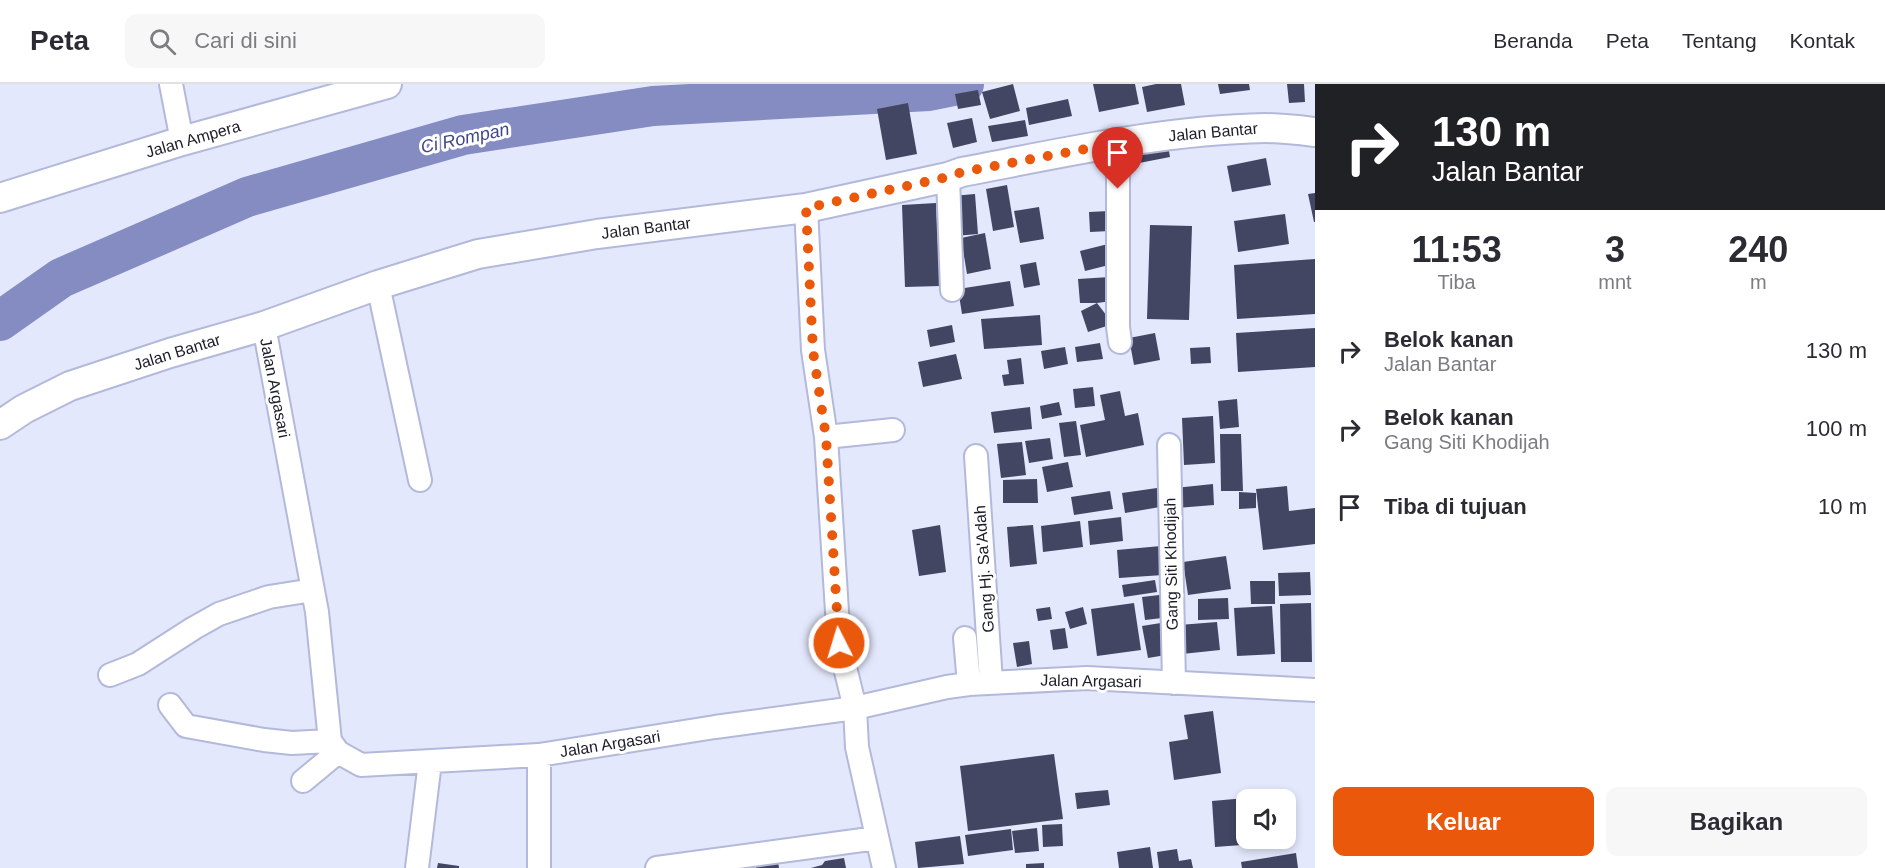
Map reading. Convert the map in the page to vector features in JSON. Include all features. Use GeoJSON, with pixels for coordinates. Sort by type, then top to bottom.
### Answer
{"type":"FeatureCollection","features":[{"type":"Feature","properties":{"kind":"street"},"geometry":{"type":"LineString","coordinates":[[171,84],[182,141]]}},
{"type":"Feature","properties":{"kind":"street","name":"Jalan Ampera"},"geometry":{"type":"LineString","coordinates":[[0,198],[182,141],[387,84]]}},
{"type":"Feature","properties":{"kind":"street","name":"Jalan Bantar"},"geometry":{"type":"LineString","coordinates":[[0,424],[70,386],[170,353],[264,326],[378,285],[478,254],[597,234],[806,208],[962,172],[1118,143],[1213,130],[1267,128],[1315,132]]}},
{"type":"Feature","properties":{"kind":"street"},"geometry":{"type":"LineString","coordinates":[[1118,143],[1120,342]]}},
{"type":"Feature","properties":{"kind":"street"},"geometry":{"type":"LineString","coordinates":[[948,177],[952,290]]}},
{"type":"Feature","properties":{"kind":"street"},"geometry":{"type":"LineString","coordinates":[[806,208],[813,351],[826,437],[839,643],[855,708],[857,747],[885,868]]}},
{"type":"Feature","properties":{"kind":"street"},"geometry":{"type":"LineString","coordinates":[[378,285],[420,480]]}},
{"type":"Feature","properties":{"kind":"street","name":"Jalan Argasari"},"geometry":{"type":"LineString","coordinates":[[264,326],[313,590],[334,746],[361,765],[539,755],[715,727],[855,708],[947,687],[992,682],[1087,678],[1315,690]]}},
{"type":"Feature","properties":{"kind":"street"},"geometry":{"type":"LineString","coordinates":[[826,437],[893,430]]}},
{"type":"Feature","properties":{"kind":"street","name":"Gang Siti Khodijah"},"geometry":{"type":"LineString","coordinates":[[1169,445],[1174,683]]}},
{"type":"Feature","properties":{"kind":"street","name":"Gang Hj. Sa'Adah"},"geometry":{"type":"LineString","coordinates":[[976,456],[992,682]]}},
{"type":"Feature","properties":{"kind":"street"},"geometry":{"type":"LineString","coordinates":[[110,675],[138,664],[219,614],[269,597],[313,590]]}},
{"type":"Feature","properties":{"kind":"street"},"geometry":{"type":"LineString","coordinates":[[965,638],[969,684]]}},
{"type":"Feature","properties":{"kind":"street"},"geometry":{"type":"LineString","coordinates":[[170,705],[186,726],[283,742],[334,746]]}},
{"type":"Feature","properties":{"kind":"street"},"geometry":{"type":"LineString","coordinates":[[303,781],[334,746]]}},
{"type":"Feature","properties":{"kind":"street"},"geometry":{"type":"LineString","coordinates":[[539,755],[539,868]]}},
{"type":"Feature","properties":{"kind":"street"},"geometry":{"type":"LineString","coordinates":[[417,868],[430,762]]}},
{"type":"Feature","properties":{"kind":"street"},"geometry":{"type":"LineString","coordinates":[[657,868],[876,837]]}},
{"type":"Feature","properties":{"kind":"building"},"geometry":{"type":"Polygon","coordinates":[[[1013,84],[1020,111],[990,119],[982,92],[1013,84]]]}},
{"type":"Feature","properties":{"kind":"building"},"geometry":{"type":"Polygon","coordinates":[[[1093,84],[1135,84],[1139,104],[1099,112],[1093,84]]]}},
{"type":"Feature","properties":{"kind":"building"},"geometry":{"type":"Polygon","coordinates":[[[1156,84],[1181,84],[1185,105],[1147,112],[1142,87],[1156,84]]]}},
{"type":"Feature","properties":{"kind":"building"},"geometry":{"type":"Polygon","coordinates":[[[1218,84],[1249,84],[1250,90],[1220,94],[1218,84]]]}},
{"type":"Feature","properties":{"kind":"building"},"geometry":{"type":"Polygon","coordinates":[[[1287,84],[1304,84],[1305,102],[1289,103],[1287,84]]]}},
{"type":"Feature","properties":{"kind":"building"},"geometry":{"type":"Polygon","coordinates":[[[978,90],[981,105],[958,109],[955,94],[978,90]]]}},
{"type":"Feature","properties":{"kind":"building"},"geometry":{"type":"Polygon","coordinates":[[[1068,99],[1072,116],[1029,125],[1026,108],[1068,99]]]}},
{"type":"Feature","properties":{"kind":"building"},"geometry":{"type":"Polygon","coordinates":[[[908,103],[917,154],[886,160],[877,109],[908,103]]]}},
{"type":"Feature","properties":{"kind":"building"},"geometry":{"type":"Polygon","coordinates":[[[972,118],[977,142],[953,148],[947,123],[972,118]]]}},
{"type":"Feature","properties":{"kind":"building"},"geometry":{"type":"Polygon","coordinates":[[[1025,120],[1028,136],[992,142],[988,126],[1025,120]]]}},
{"type":"Feature","properties":{"kind":"building"},"geometry":{"type":"Polygon","coordinates":[[[1167,140],[1170,157],[1134,164],[1131,146],[1167,140]]]}},
{"type":"Feature","properties":{"kind":"building"},"geometry":{"type":"Polygon","coordinates":[[[1266,158],[1271,185],[1232,192],[1227,166],[1266,158]]]}},
{"type":"Feature","properties":{"kind":"building"},"geometry":{"type":"Polygon","coordinates":[[[1007,185],[1014,227],[993,231],[986,189],[1007,185]]]}},
{"type":"Feature","properties":{"kind":"building"},"geometry":{"type":"Polygon","coordinates":[[[1315,193],[1315,222],[1314,222],[1308,194],[1315,193]]]}},
{"type":"Feature","properties":{"kind":"building"},"geometry":{"type":"Polygon","coordinates":[[[975,194],[978,234],[955,236],[952,196],[975,194]]]}},
{"type":"Feature","properties":{"kind":"building"},"geometry":{"type":"Polygon","coordinates":[[[936,203],[940,286],[905,287],[902,205],[936,203]]]}},
{"type":"Feature","properties":{"kind":"building"},"geometry":{"type":"Polygon","coordinates":[[[1039,207],[1044,239],[1020,243],[1014,211],[1039,207]]]}},
{"type":"Feature","properties":{"kind":"building"},"geometry":{"type":"Polygon","coordinates":[[[1109,211],[1110,231],[1090,232],[1089,212],[1109,211]]]}},
{"type":"Feature","properties":{"kind":"building"},"geometry":{"type":"Polygon","coordinates":[[[1285,214],[1289,244],[1238,252],[1234,221],[1285,214]]]}},
{"type":"Feature","properties":{"kind":"building"},"geometry":{"type":"Polygon","coordinates":[[[1150,225],[1192,226],[1189,320],[1147,319],[1150,225]]]}},
{"type":"Feature","properties":{"kind":"building"},"geometry":{"type":"Polygon","coordinates":[[[985,233],[991,269],[967,274],[961,238],[985,233]]]}},
{"type":"Feature","properties":{"kind":"building"},"geometry":{"type":"Polygon","coordinates":[[[1108,244],[1113,264],[1085,271],[1080,251],[1108,244]]]}},
{"type":"Feature","properties":{"kind":"building"},"geometry":{"type":"Polygon","coordinates":[[[1315,259],[1315,314],[1237,319],[1234,265],[1315,259]]]}},
{"type":"Feature","properties":{"kind":"building"},"geometry":{"type":"Polygon","coordinates":[[[1036,262],[1040,285],[1024,288],[1020,265],[1036,262]]]}},
{"type":"Feature","properties":{"kind":"building"},"geometry":{"type":"Polygon","coordinates":[[[1110,277],[1112,301],[1080,303],[1078,279],[1110,277]]]}},
{"type":"Feature","properties":{"kind":"building"},"geometry":{"type":"Polygon","coordinates":[[[1010,281],[1014,306],[962,314],[958,289],[1010,281]]]}},
{"type":"Feature","properties":{"kind":"building"},"geometry":{"type":"Polygon","coordinates":[[[1097,303],[1113,324],[1088,332],[1081,311],[1097,303]]]}},
{"type":"Feature","properties":{"kind":"building"},"geometry":{"type":"Polygon","coordinates":[[[1040,315],[1042,345],[984,349],[981,319],[1040,315]]]}},
{"type":"Feature","properties":{"kind":"building"},"geometry":{"type":"Polygon","coordinates":[[[952,325],[955,342],[930,347],[927,330],[952,325]]]}},
{"type":"Feature","properties":{"kind":"building"},"geometry":{"type":"Polygon","coordinates":[[[1315,328],[1315,367],[1238,372],[1236,333],[1315,328]]]}},
{"type":"Feature","properties":{"kind":"building"},"geometry":{"type":"Polygon","coordinates":[[[1155,333],[1160,360],[1134,365],[1129,338],[1155,333]]]}},
{"type":"Feature","properties":{"kind":"building"},"geometry":{"type":"Polygon","coordinates":[[[1100,343],[1103,359],[1077,362],[1075,347],[1100,343]]]}},
{"type":"Feature","properties":{"kind":"building"},"geometry":{"type":"Polygon","coordinates":[[[1065,347],[1068,364],[1044,369],[1041,351],[1065,347]]]}},
{"type":"Feature","properties":{"kind":"building"},"geometry":{"type":"Polygon","coordinates":[[[1210,347],[1211,363],[1191,364],[1190,348],[1210,347]]]}},
{"type":"Feature","properties":{"kind":"building"},"geometry":{"type":"Polygon","coordinates":[[[956,354],[962,379],[923,387],[918,362],[956,354]]]}},
{"type":"Feature","properties":{"kind":"building"},"geometry":{"type":"Polygon","coordinates":[[[1021,358],[1024,384],[1004,386],[1002,375],[1009,374],[1007,360],[1021,358]]]}},
{"type":"Feature","properties":{"kind":"building"},"geometry":{"type":"Polygon","coordinates":[[[1093,387],[1095,406],[1075,408],[1073,389],[1093,387]]]}},
{"type":"Feature","properties":{"kind":"building"},"geometry":{"type":"Polygon","coordinates":[[[1120,391],[1125,416],[1138,413],[1144,445],[1086,457],[1080,425],[1105,420],[1100,395],[1120,391]]]}},
{"type":"Feature","properties":{"kind":"building"},"geometry":{"type":"Polygon","coordinates":[[[1237,399],[1239,427],[1220,429],[1218,401],[1237,399]]]}},
{"type":"Feature","properties":{"kind":"building"},"geometry":{"type":"Polygon","coordinates":[[[1059,402],[1062,415],[1042,419],[1040,406],[1059,402]]]}},
{"type":"Feature","properties":{"kind":"building"},"geometry":{"type":"Polygon","coordinates":[[[1030,407],[1032,429],[994,433],[991,412],[1030,407]]]}},
{"type":"Feature","properties":{"kind":"building"},"geometry":{"type":"Polygon","coordinates":[[[1213,416],[1215,463],[1184,465],[1182,418],[1213,416]]]}},
{"type":"Feature","properties":{"kind":"building"},"geometry":{"type":"Polygon","coordinates":[[[1076,421],[1081,455],[1064,457],[1059,423],[1076,421]]]}},
{"type":"Feature","properties":{"kind":"building"},"geometry":{"type":"Polygon","coordinates":[[[1220,434],[1241,434],[1243,491],[1221,491],[1220,434]]]}},
{"type":"Feature","properties":{"kind":"building"},"geometry":{"type":"Polygon","coordinates":[[[1050,438],[1053,459],[1029,463],[1025,441],[1050,438]]]}},
{"type":"Feature","properties":{"kind":"building"},"geometry":{"type":"Polygon","coordinates":[[[1022,442],[1026,475],[1001,478],[997,444],[1022,442]]]}},
{"type":"Feature","properties":{"kind":"building"},"geometry":{"type":"Polygon","coordinates":[[[1068,462],[1073,487],[1047,492],[1042,467],[1068,462]]]}},
{"type":"Feature","properties":{"kind":"building"},"geometry":{"type":"Polygon","coordinates":[[[1037,479],[1038,503],[1003,503],[1003,480],[1037,479]]]}},
{"type":"Feature","properties":{"kind":"building"},"geometry":{"type":"Polygon","coordinates":[[[1213,484],[1214,505],[1177,508],[1175,488],[1213,484]]]}},
{"type":"Feature","properties":{"kind":"building"},"geometry":{"type":"Polygon","coordinates":[[[1287,486],[1289,511],[1315,508],[1315,544],[1263,550],[1256,489],[1287,486]]]}},
{"type":"Feature","properties":{"kind":"building"},"geometry":{"type":"Polygon","coordinates":[[[1157,488],[1160,507],[1125,513],[1122,493],[1157,488]]]}},
{"type":"Feature","properties":{"kind":"building"},"geometry":{"type":"Polygon","coordinates":[[[1110,491],[1113,509],[1074,515],[1071,497],[1110,491]]]}},
{"type":"Feature","properties":{"kind":"building"},"geometry":{"type":"Polygon","coordinates":[[[1239,492],[1256,493],[1256,508],[1239,509],[1239,492]]]}},
{"type":"Feature","properties":{"kind":"building"},"geometry":{"type":"Polygon","coordinates":[[[1121,517],[1123,541],[1090,545],[1088,521],[1121,517]]]}},
{"type":"Feature","properties":{"kind":"building"},"geometry":{"type":"Polygon","coordinates":[[[1080,521],[1083,547],[1043,552],[1041,526],[1080,521]]]}},
{"type":"Feature","properties":{"kind":"building"},"geometry":{"type":"Polygon","coordinates":[[[940,525],[946,572],[919,576],[912,530],[940,525]]]}},
{"type":"Feature","properties":{"kind":"building"},"geometry":{"type":"Polygon","coordinates":[[[1033,525],[1037,564],[1010,567],[1007,527],[1033,525]]]}},
{"type":"Feature","properties":{"kind":"building"},"geometry":{"type":"Polygon","coordinates":[[[1161,546],[1163,575],[1119,578],[1117,550],[1161,546]]]}},
{"type":"Feature","properties":{"kind":"building"},"geometry":{"type":"Polygon","coordinates":[[[1226,556],[1231,589],[1188,595],[1183,562],[1226,556]]]}},
{"type":"Feature","properties":{"kind":"building"},"geometry":{"type":"Polygon","coordinates":[[[1310,572],[1311,595],[1279,596],[1278,573],[1310,572]]]}},
{"type":"Feature","properties":{"kind":"building"},"geometry":{"type":"Polygon","coordinates":[[[1155,580],[1157,592],[1124,597],[1122,585],[1155,580]]]}},
{"type":"Feature","properties":{"kind":"building"},"geometry":{"type":"Polygon","coordinates":[[[1250,581],[1275,581],[1275,604],[1251,604],[1250,581]]]}},
{"type":"Feature","properties":{"kind":"building"},"geometry":{"type":"Polygon","coordinates":[[[1168,594],[1171,617],[1145,620],[1142,597],[1168,594]]]}},
{"type":"Feature","properties":{"kind":"building"},"geometry":{"type":"Polygon","coordinates":[[[1228,598],[1229,619],[1198,620],[1198,599],[1228,598]]]}},
{"type":"Feature","properties":{"kind":"building"},"geometry":{"type":"Polygon","coordinates":[[[1134,603],[1141,650],[1097,656],[1091,609],[1134,603]]]}},
{"type":"Feature","properties":{"kind":"building"},"geometry":{"type":"Polygon","coordinates":[[[1311,603],[1312,662],[1281,662],[1280,604],[1311,603]]]}},
{"type":"Feature","properties":{"kind":"building"},"geometry":{"type":"Polygon","coordinates":[[[1272,606],[1275,654],[1237,656],[1234,608],[1272,606]]]}},
{"type":"Feature","properties":{"kind":"building"},"geometry":{"type":"Polygon","coordinates":[[[1050,607],[1052,619],[1038,621],[1036,609],[1050,607]]]}},
{"type":"Feature","properties":{"kind":"building"},"geometry":{"type":"Polygon","coordinates":[[[1083,607],[1087,624],[1070,629],[1065,612],[1083,607]]]}},
{"type":"Feature","properties":{"kind":"building"},"geometry":{"type":"Polygon","coordinates":[[[1167,622],[1172,654],[1148,658],[1142,626],[1167,622]]]}},
{"type":"Feature","properties":{"kind":"building"},"geometry":{"type":"Polygon","coordinates":[[[1217,622],[1220,650],[1182,654],[1179,625],[1217,622]]]}},
{"type":"Feature","properties":{"kind":"building"},"geometry":{"type":"Polygon","coordinates":[[[1065,628],[1068,648],[1053,650],[1050,630],[1065,628]]]}},
{"type":"Feature","properties":{"kind":"building"},"geometry":{"type":"Polygon","coordinates":[[[1029,641],[1032,664],[1017,667],[1013,643],[1029,641]]]}},
{"type":"Feature","properties":{"kind":"building"},"geometry":{"type":"Polygon","coordinates":[[[1213,711],[1221,773],[1174,780],[1169,742],[1188,739],[1184,715],[1213,711]]]}},
{"type":"Feature","properties":{"kind":"building"},"geometry":{"type":"Polygon","coordinates":[[[1054,754],[1063,819],[968,831],[960,766],[1054,754]]]}},
{"type":"Feature","properties":{"kind":"building"},"geometry":{"type":"Polygon","coordinates":[[[1108,790],[1110,805],[1077,809],[1075,793],[1108,790]]]}},
{"type":"Feature","properties":{"kind":"building"},"geometry":{"type":"Polygon","coordinates":[[[1236,799],[1236,845],[1215,847],[1212,801],[1236,799]]]}},
{"type":"Feature","properties":{"kind":"building"},"geometry":{"type":"Polygon","coordinates":[[[1062,824],[1063,846],[1043,847],[1042,825],[1062,824]]]}},
{"type":"Feature","properties":{"kind":"building"},"geometry":{"type":"Polygon","coordinates":[[[1037,828],[1039,851],[1015,853],[1012,831],[1037,828]]]}},
{"type":"Feature","properties":{"kind":"building"},"geometry":{"type":"Polygon","coordinates":[[[1011,829],[1013,850],[968,856],[965,835],[1011,829]]]}},
{"type":"Feature","properties":{"kind":"building"},"geometry":{"type":"Polygon","coordinates":[[[960,836],[964,864],[918,868],[915,842],[960,836]]]}},
{"type":"Feature","properties":{"kind":"building"},"geometry":{"type":"Polygon","coordinates":[[[1150,847],[1153,868],[1119,868],[1117,852],[1150,847]]]}},
{"type":"Feature","properties":{"kind":"building"},"geometry":{"type":"Polygon","coordinates":[[[1177,849],[1179,861],[1191,859],[1193,868],[1159,868],[1157,852],[1177,849]]]}},
{"type":"Feature","properties":{"kind":"building"},"geometry":{"type":"Polygon","coordinates":[[[1296,853],[1298,868],[1242,868],[1241,862],[1296,853]]]}},
{"type":"Feature","properties":{"kind":"building"},"geometry":{"type":"Polygon","coordinates":[[[844,858],[846,868],[811,868],[822,865],[825,861],[844,858]]]}},
{"type":"Feature","properties":{"kind":"building"},"geometry":{"type":"Polygon","coordinates":[[[778,862],[779,868],[756,868],[756,866],[778,862]]]}},
{"type":"Feature","properties":{"kind":"building"},"geometry":{"type":"Polygon","coordinates":[[[438,863],[459,866],[459,868],[437,868],[438,863]]]}},
{"type":"Feature","properties":{"kind":"building"},"geometry":{"type":"Polygon","coordinates":[[[1044,863],[1044,868],[1026,868],[1026,864],[1044,863]]]}},
{"type":"Feature","properties":{"kind":"waterway","name":"Ci Rompan"},"geometry":{"type":"LineString","coordinates":[[0,321],[61,278],[247,197],[463,135],[653,106],[929,91],[964,84]]}},
{"type":"Feature","properties":{"kind":"route"},"geometry":{"type":"LineString","coordinates":[[839,643],[826,437],[813,351],[806,208],[962,172],[1118,143],[1118,189]]}}]}
